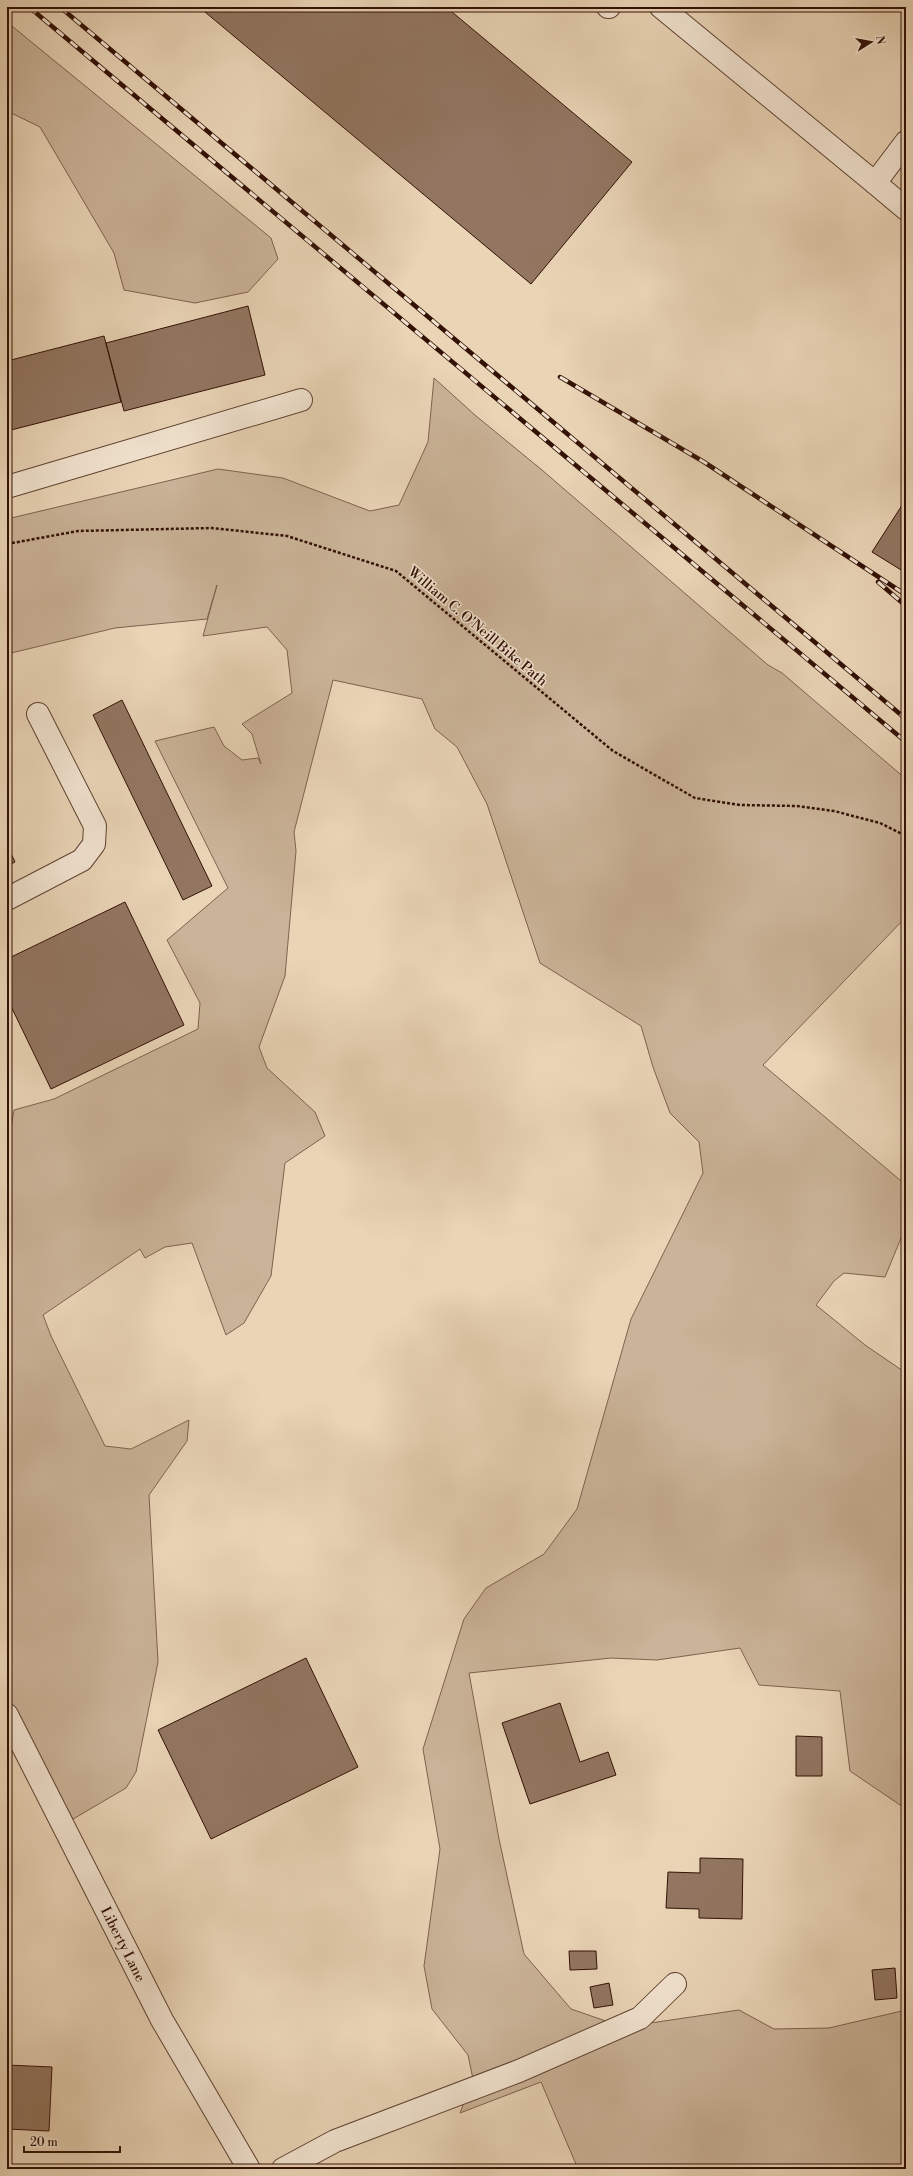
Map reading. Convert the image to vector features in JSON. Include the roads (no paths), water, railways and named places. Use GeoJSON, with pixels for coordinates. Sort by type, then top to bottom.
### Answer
{"type":"FeatureCollection","features":[{"type":"Feature","properties":{"kind":"street"},"geometry":{"type":"LineString","coordinates":[[661,7],[906,208]]}},
{"type":"Feature","properties":{"kind":"street"},"geometry":{"type":"LineString","coordinates":[[876,183],[906,142]]}},
{"type":"Feature","properties":{"kind":"street"},"geometry":{"type":"LineString","coordinates":[[7,487],[301,400]]}},
{"type":"Feature","properties":{"kind":"street"},"geometry":{"type":"LineString","coordinates":[[7,899],[82,860],[94,844],[96,826],[38,714]]}},
{"type":"Feature","properties":{"kind":"street","name":"Liberty Lane"},"geometry":{"type":"LineString","coordinates":[[7,1715],[162,2020],[249,2169]]}},
{"type":"Feature","properties":{"kind":"street"},"geometry":{"type":"LineString","coordinates":[[283,2169],[335,2141],[519,2071],[640,2018],[675,1984]]}},
{"type":"Feature","properties":{"kind":"railway"},"geometry":{"type":"LineString","coordinates":[[29,7],[906,742]]}},
{"type":"Feature","properties":{"kind":"railway"},"geometry":{"type":"LineString","coordinates":[[60,7],[906,719]]}},
{"type":"Feature","properties":{"kind":"railway"},"geometry":{"type":"LineString","coordinates":[[560,377],[704,462],[906,595]]}},
{"type":"Feature","properties":{"kind":"railway"},"geometry":{"type":"LineString","coordinates":[[878,582],[906,606]]}}]}
